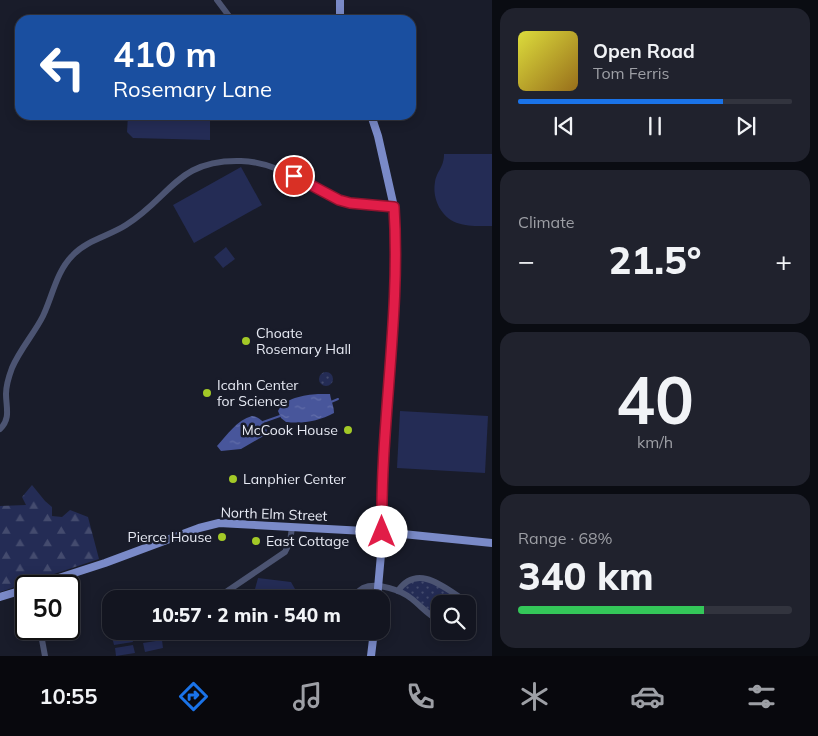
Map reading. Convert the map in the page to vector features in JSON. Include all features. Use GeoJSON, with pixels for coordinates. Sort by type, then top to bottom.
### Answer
{"type":"FeatureCollection","features":[{"type":"Feature","properties":{"kind":"main road"},"geometry":{"type":"LineString","coordinates":[[340,0],[340,15]]}},
{"type":"Feature","properties":{"kind":"main road"},"geometry":{"type":"LineString","coordinates":[[373,120],[394,207],[397,258],[383,451],[382,532],[378,590]]}},
{"type":"Feature","properties":{"kind":"main road","name":"North Elm Street"},"geometry":{"type":"LineString","coordinates":[[68,575],[207,525],[219,523],[382,532],[492,543]]}},
{"type":"Feature","properties":{"kind":"main road"},"geometry":{"type":"LineString","coordinates":[[0,597],[15,592]]}},
{"type":"Feature","properties":{"kind":"main road"},"geometry":{"type":"LineString","coordinates":[[371,656],[373,640]]}},
{"type":"Feature","properties":{"kind":"street"},"geometry":{"type":"LineString","coordinates":[[217,0],[228,15]]}},
{"type":"Feature","properties":{"kind":"street"},"geometry":{"type":"LineString","coordinates":[[0,429],[5,425],[7,419],[6,393],[12,369],[44,314],[58,276],[65,265],[86,244],[126,225],[170,186],[188,173],[212,162],[260,163],[276,168],[339,200],[350,203],[394,207]]}},
{"type":"Feature","properties":{"kind":"street"},"geometry":{"type":"LineString","coordinates":[[229,590],[285,552],[290,542],[292,527]]}},
{"type":"Feature","properties":{"kind":"street"},"geometry":{"type":"LineString","coordinates":[[398,591],[407,582],[414,579],[437,582],[456,595]]}},
{"type":"Feature","properties":{"kind":"street"},"geometry":{"type":"LineString","coordinates":[[360,590],[370,586],[398,591],[406,594],[431,616]]}},
{"type":"Feature","properties":{"kind":"street"},"geometry":{"type":"LineString","coordinates":[[42,640],[45,656]]}},
{"type":"Feature","properties":{"kind":"green space"},"geometry":{"type":"Polygon","coordinates":[[[128,120],[210,120],[210,140],[133,138],[127,132],[128,120]]]}},
{"type":"Feature","properties":{"kind":"green space"},"geometry":{"type":"Polygon","coordinates":[[[444,154],[492,154],[492,226],[474,226],[457,223],[442,212],[436,201],[434,188],[436,178],[443,163],[444,154]]]}},
{"type":"Feature","properties":{"kind":"green space"},"geometry":{"type":"Polygon","coordinates":[[[241,167],[262,205],[194,243],[173,205],[241,167]]]}},
{"type":"Feature","properties":{"kind":"green space"},"geometry":{"type":"Polygon","coordinates":[[[226,247],[235,259],[223,268],[214,257],[226,247]]]}},
{"type":"Feature","properties":{"kind":"green space"},"geometry":{"type":"Polygon","coordinates":[[[323,372],[329,372],[333,379],[329,386],[323,386],[319,382],[319,376],[323,372]]]}},
{"type":"Feature","properties":{"kind":"green space"},"geometry":{"type":"Polygon","coordinates":[[[400,411],[488,416],[485,473],[397,468],[400,411]]]}},
{"type":"Feature","properties":{"kind":"green space"},"geometry":{"type":"Polygon","coordinates":[[[32,485],[52,507],[52,516],[62,517],[70,510],[88,517],[99,559],[51,575],[15,575],[15,587],[0,592],[0,506],[26,505],[22,497],[32,485]]]}},
{"type":"Feature","properties":{"kind":"green space"},"geometry":{"type":"Polygon","coordinates":[[[258,578],[291,582],[295,589],[255,590],[258,578]]]}},
{"type":"Feature","properties":{"kind":"green space"},"geometry":{"type":"Polygon","coordinates":[[[414,579],[437,581],[455,595],[431,595],[431,612],[400,589],[414,579]]]}},
{"type":"Feature","properties":{"kind":"green space"},"geometry":{"type":"Polygon","coordinates":[[[113,640],[133,640],[133,642],[114,645],[113,640]]]}},
{"type":"Feature","properties":{"kind":"green space"},"geometry":{"type":"Polygon","coordinates":[[[162,640],[163,648],[145,652],[143,643],[162,640]]]}},
{"type":"Feature","properties":{"kind":"green space"},"geometry":{"type":"Polygon","coordinates":[[[133,645],[135,653],[116,656],[115,648],[133,645]]]}},
{"type":"Feature","properties":{"kind":"water"},"geometry":{"type":"Polygon","coordinates":[[[330,394],[334,413],[317,420],[299,423],[286,422],[281,418],[278,411],[285,403],[301,396],[330,394]]]}},
{"type":"Feature","properties":{"kind":"water"},"geometry":{"type":"Polygon","coordinates":[[[252,416],[263,422],[267,434],[241,449],[221,451],[217,446],[237,424],[252,416]]]}},
{"type":"Feature","properties":{"kind":"waterway"},"geometry":{"type":"LineString","coordinates":[[331,402],[338,399]]}},
{"type":"Feature","properties":{"kind":"waterway"},"geometry":{"type":"LineString","coordinates":[[263,422],[280,416]]}},
{"type":"Feature","properties":{"kind":"place","name":"Choate Rosemary Hall"},"geometry":{"type":"Point","coordinates":[246,341]}},
{"type":"Feature","properties":{"kind":"place","name":"Icahn Center for Science"},"geometry":{"type":"Point","coordinates":[207,393]}},
{"type":"Feature","properties":{"kind":"place","name":"McCook House"},"geometry":{"type":"Point","coordinates":[348,430]}},
{"type":"Feature","properties":{"kind":"place","name":"Lanphier Center"},"geometry":{"type":"Point","coordinates":[233,479]}},
{"type":"Feature","properties":{"kind":"place","name":"Pierce House"},"geometry":{"type":"Point","coordinates":[222,537]}},
{"type":"Feature","properties":{"kind":"place","name":"East Cottage"},"geometry":{"type":"Point","coordinates":[256,541]}},
{"type":"Feature","properties":{"kind":"route"},"geometry":{"type":"LineString","coordinates":[[294,176],[339,200],[350,203],[394,207],[397,258],[383,451],[382,532]]}}]}
